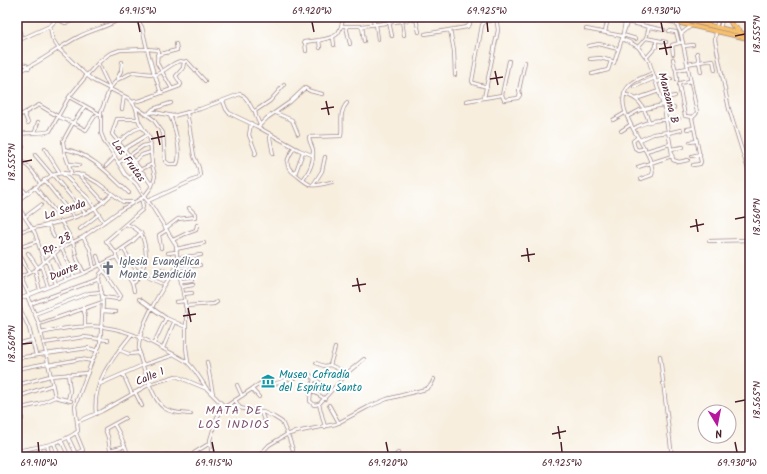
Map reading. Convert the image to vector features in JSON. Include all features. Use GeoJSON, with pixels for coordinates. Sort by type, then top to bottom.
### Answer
{"type":"FeatureCollection","features":[{"type":"Feature","properties":{"kind":"main road"},"geometry":{"type":"LineString","coordinates":[[652,17],[691,26],[750,35]]}},
{"type":"Feature","properties":{"kind":"main road"},"geometry":{"type":"LineString","coordinates":[[674,17],[707,20],[714,17]]}},
{"type":"Feature","properties":{"kind":"main road"},"geometry":{"type":"LineString","coordinates":[[728,17],[732,25],[742,33]]}},
{"type":"Feature","properties":{"kind":"main road"},"geometry":{"type":"LineString","coordinates":[[681,18],[750,39]]}},
{"type":"Feature","properties":{"kind":"street"},"geometry":{"type":"LineString","coordinates":[[17,41],[50,26],[58,18],[65,23],[85,17]]}},
{"type":"Feature","properties":{"kind":"street"},"geometry":{"type":"LineString","coordinates":[[17,72],[29,68],[79,36],[114,23],[123,17]]}},
{"type":"Feature","properties":{"kind":"street"},"geometry":{"type":"LineString","coordinates":[[135,17],[142,27],[154,75],[161,93]]}},
{"type":"Feature","properties":{"kind":"street"},"geometry":{"type":"LineString","coordinates":[[306,51],[304,42],[333,37],[339,32],[344,17]]}},
{"type":"Feature","properties":{"kind":"street"},"geometry":{"type":"LineString","coordinates":[[373,17],[378,39]]}},
{"type":"Feature","properties":{"kind":"street"},"geometry":{"type":"LineString","coordinates":[[391,17],[390,22],[392,36]]}},
{"type":"Feature","properties":{"kind":"street"},"geometry":{"type":"LineString","coordinates":[[341,26],[362,26],[409,18],[416,19],[433,17]]}},
{"type":"Feature","properties":{"kind":"street"},"geometry":{"type":"LineString","coordinates":[[425,34],[470,26],[468,17]]}},
{"type":"Feature","properties":{"kind":"street"},"geometry":{"type":"LineString","coordinates":[[604,17],[664,30]]}},
{"type":"Feature","properties":{"kind":"street"},"geometry":{"type":"LineString","coordinates":[[592,74],[608,70],[618,49],[628,17]]}},
{"type":"Feature","properties":{"kind":"street"},"geometry":{"type":"LineString","coordinates":[[719,17],[715,40],[729,107],[750,176]]}},
{"type":"Feature","properties":{"kind":"street"},"geometry":{"type":"LineString","coordinates":[[717,29],[723,17]]}},
{"type":"Feature","properties":{"kind":"street"},"geometry":{"type":"LineString","coordinates":[[484,98],[487,87],[498,30],[496,18],[484,22],[482,25],[472,81],[476,84],[487,87]]}},
{"type":"Feature","properties":{"kind":"street"},"geometry":{"type":"LineString","coordinates":[[604,32],[608,18]]}},
{"type":"Feature","properties":{"kind":"street"},"geometry":{"type":"LineString","coordinates":[[416,19],[419,32]]}},
{"type":"Feature","properties":{"kind":"street"},"geometry":{"type":"LineString","coordinates":[[402,20],[404,35]]}},
{"type":"Feature","properties":{"kind":"street"},"geometry":{"type":"LineString","coordinates":[[676,22],[681,34],[681,42]]}},
{"type":"Feature","properties":{"kind":"street"},"geometry":{"type":"LineString","coordinates":[[17,23],[22,39]]}},
{"type":"Feature","properties":{"kind":"street"},"geometry":{"type":"LineString","coordinates":[[50,26],[52,38],[59,49],[87,75],[94,81],[124,96],[132,102],[136,108],[153,119],[163,133],[165,161],[169,164],[178,164],[175,128],[170,116]]}},
{"type":"Feature","properties":{"kind":"street"},"geometry":{"type":"LineString","coordinates":[[346,26],[350,44]]}},
{"type":"Feature","properties":{"kind":"street"},"geometry":{"type":"LineString","coordinates":[[362,26],[364,41]]}},
{"type":"Feature","properties":{"kind":"street"},"geometry":{"type":"LineString","coordinates":[[681,34],[691,26]]}},
{"type":"Feature","properties":{"kind":"street"},"geometry":{"type":"LineString","coordinates":[[638,47],[646,38],[649,27]]}},
{"type":"Feature","properties":{"kind":"street"},"geometry":{"type":"LineString","coordinates":[[586,29],[636,39]]}},
{"type":"Feature","properties":{"kind":"street"},"geometry":{"type":"LineString","coordinates":[[450,30],[454,51],[455,75]]}},
{"type":"Feature","properties":{"kind":"street"},"geometry":{"type":"LineString","coordinates":[[669,31],[676,32],[684,46],[697,113],[693,117],[700,154],[700,164],[693,165]]}},
{"type":"Feature","properties":{"kind":"street"},"geometry":{"type":"LineString","coordinates":[[333,37],[334,45]]}},
{"type":"Feature","properties":{"kind":"street","name":"Manzana B"},"geometry":{"type":"LineString","coordinates":[[622,37],[638,47],[647,57],[662,98],[672,156]]}},
{"type":"Feature","properties":{"kind":"street"},"geometry":{"type":"LineString","coordinates":[[646,38],[666,42]]}},
{"type":"Feature","properties":{"kind":"street"},"geometry":{"type":"LineString","coordinates":[[318,40],[320,48]]}},
{"type":"Feature","properties":{"kind":"street"},"geometry":{"type":"LineString","coordinates":[[647,57],[656,46],[656,40]]}},
{"type":"Feature","properties":{"kind":"street"},"geometry":{"type":"LineString","coordinates":[[673,54],[671,46],[681,42]]}},
{"type":"Feature","properties":{"kind":"street"},"geometry":{"type":"LineString","coordinates":[[157,54],[177,50],[176,44]]}},
{"type":"Feature","properties":{"kind":"street"},"geometry":{"type":"LineString","coordinates":[[589,46],[599,44],[618,49]]}},
{"type":"Feature","properties":{"kind":"street"},"geometry":{"type":"LineString","coordinates":[[684,46],[693,45]]}},
{"type":"Feature","properties":{"kind":"street"},"geometry":{"type":"LineString","coordinates":[[17,134],[35,132],[45,133],[50,131],[59,117],[69,96],[87,75],[109,54],[120,50],[157,49],[157,63],[172,89]]}},
{"type":"Feature","properties":{"kind":"street"},"geometry":{"type":"LineString","coordinates":[[698,53],[701,72]]}},
{"type":"Feature","properties":{"kind":"street"},"geometry":{"type":"LineString","coordinates":[[590,59],[600,58],[613,62]]}},
{"type":"Feature","properties":{"kind":"street"},"geometry":{"type":"LineString","coordinates":[[673,59],[677,80]]}},
{"type":"Feature","properties":{"kind":"street"},"geometry":{"type":"LineString","coordinates":[[687,64],[713,60],[715,70]]}},
{"type":"Feature","properties":{"kind":"street"},"geometry":{"type":"LineString","coordinates":[[116,80],[138,71],[154,75],[162,73],[174,63],[187,61],[205,82]]}},
{"type":"Feature","properties":{"kind":"street"},"geometry":{"type":"LineString","coordinates":[[509,61],[502,95],[504,100],[520,97],[520,88],[525,62]]}},
{"type":"Feature","properties":{"kind":"street"},"geometry":{"type":"LineString","coordinates":[[116,80],[121,71],[122,62]]}},
{"type":"Feature","properties":{"kind":"street"},"geometry":{"type":"LineString","coordinates":[[132,102],[142,100],[181,85],[176,76],[184,68],[184,62]]}},
{"type":"Feature","properties":{"kind":"street"},"geometry":{"type":"LineString","coordinates":[[98,63],[110,88]]}},
{"type":"Feature","properties":{"kind":"street"},"geometry":{"type":"LineString","coordinates":[[17,64],[26,65],[29,68]]}},
{"type":"Feature","properties":{"kind":"street"},"geometry":{"type":"LineString","coordinates":[[676,70],[688,68]]}},
{"type":"Feature","properties":{"kind":"street"},"geometry":{"type":"LineString","coordinates":[[642,179],[653,174],[645,149],[640,140],[636,137],[625,113],[624,94],[632,82],[653,73]]}},
{"type":"Feature","properties":{"kind":"street"},"geometry":{"type":"LineString","coordinates":[[634,87],[655,78]]}},
{"type":"Feature","properties":{"kind":"street"},"geometry":{"type":"LineString","coordinates":[[656,82],[671,79]]}},
{"type":"Feature","properties":{"kind":"street","name":"Las Frutas"},"geometry":{"type":"LineString","coordinates":[[116,80],[110,88],[100,114],[102,137],[125,174],[136,184],[142,197],[152,205],[173,240],[185,306],[188,363]]}},
{"type":"Feature","properties":{"kind":"street"},"geometry":{"type":"LineString","coordinates":[[690,81],[678,84],[685,116],[693,117]]}},
{"type":"Feature","properties":{"kind":"street"},"geometry":{"type":"LineString","coordinates":[[256,111],[275,96],[284,85]]}},
{"type":"Feature","properties":{"kind":"street"},"geometry":{"type":"LineString","coordinates":[[259,126],[267,118],[290,102],[305,88],[322,94]]}},
{"type":"Feature","properties":{"kind":"street"},"geometry":{"type":"LineString","coordinates":[[636,99],[659,91]]}},
{"type":"Feature","properties":{"kind":"street"},"geometry":{"type":"LineString","coordinates":[[624,94],[641,103],[649,121]]}},
{"type":"Feature","properties":{"kind":"street"},"geometry":{"type":"LineString","coordinates":[[150,112],[170,116],[223,101],[237,95],[243,95],[253,110],[256,111],[259,126]]}},
{"type":"Feature","properties":{"kind":"street"},"geometry":{"type":"LineString","coordinates":[[466,101],[502,95]]}},
{"type":"Feature","properties":{"kind":"street"},"geometry":{"type":"LineString","coordinates":[[69,96],[100,114]]}},
{"type":"Feature","properties":{"kind":"street"},"geometry":{"type":"LineString","coordinates":[[122,109],[124,96]]}},
{"type":"Feature","properties":{"kind":"street"},"geometry":{"type":"LineString","coordinates":[[662,98],[675,96]]}},
{"type":"Feature","properties":{"kind":"street"},"geometry":{"type":"LineString","coordinates":[[223,101],[229,113],[251,124],[259,126],[271,135],[294,148],[312,155]]}},
{"type":"Feature","properties":{"kind":"street"},"geometry":{"type":"LineString","coordinates":[[146,114],[153,109],[171,103]]}},
{"type":"Feature","properties":{"kind":"street"},"geometry":{"type":"LineString","coordinates":[[302,180],[311,169],[312,150],[309,140],[311,136],[341,136],[342,113],[344,106],[347,103]]}},
{"type":"Feature","properties":{"kind":"street"},"geometry":{"type":"LineString","coordinates":[[627,117],[644,109],[663,104]]}},
{"type":"Feature","properties":{"kind":"street"},"geometry":{"type":"LineString","coordinates":[[17,117],[39,105],[59,117],[86,130],[95,116],[100,114]]}},
{"type":"Feature","properties":{"kind":"street"},"geometry":{"type":"LineString","coordinates":[[71,173],[69,164],[65,159],[63,141],[85,106]]}},
{"type":"Feature","properties":{"kind":"street"},"geometry":{"type":"LineString","coordinates":[[134,291],[132,283],[116,257],[116,253],[106,240],[143,208],[142,197],[152,186],[155,176],[152,164],[151,144],[137,119],[136,108]]}},
{"type":"Feature","properties":{"kind":"street"},"geometry":{"type":"LineString","coordinates":[[665,110],[674,108]]}},
{"type":"Feature","properties":{"kind":"street"},"geometry":{"type":"LineString","coordinates":[[148,201],[200,176],[199,168],[194,156],[187,112]]}},
{"type":"Feature","properties":{"kind":"street"},"geometry":{"type":"LineString","coordinates":[[24,113],[28,123]]}},
{"type":"Feature","properties":{"kind":"street"},"geometry":{"type":"LineString","coordinates":[[276,113],[292,120],[294,128],[298,134]]}},
{"type":"Feature","properties":{"kind":"street"},"geometry":{"type":"LineString","coordinates":[[613,120],[625,113]]}},
{"type":"Feature","properties":{"kind":"street"},"geometry":{"type":"LineString","coordinates":[[137,119],[117,119],[112,133],[152,186]]}},
{"type":"Feature","properties":{"kind":"street"},"geometry":{"type":"LineString","coordinates":[[633,129],[642,123],[649,121],[679,119]]}},
{"type":"Feature","properties":{"kind":"street"},"geometry":{"type":"LineString","coordinates":[[35,132],[38,122]]}},
{"type":"Feature","properties":{"kind":"street"},"geometry":{"type":"LineString","coordinates":[[251,124],[249,135],[256,153],[255,154]]}},
{"type":"Feature","properties":{"kind":"street"},"geometry":{"type":"LineString","coordinates":[[621,131],[630,125]]}},
{"type":"Feature","properties":{"kind":"street"},"geometry":{"type":"LineString","coordinates":[[118,142],[134,130],[142,127]]}},
{"type":"Feature","properties":{"kind":"street"},"geometry":{"type":"LineString","coordinates":[[687,129],[694,128]]}},
{"type":"Feature","properties":{"kind":"street"},"geometry":{"type":"LineString","coordinates":[[640,140],[653,134],[681,130]]}},
{"type":"Feature","properties":{"kind":"street"},"geometry":{"type":"LineString","coordinates":[[124,149],[147,135]]}},
{"type":"Feature","properties":{"kind":"street"},"geometry":{"type":"LineString","coordinates":[[271,135],[270,138],[273,154]]}},
{"type":"Feature","properties":{"kind":"street"},"geometry":{"type":"LineString","coordinates":[[628,142],[636,137]]}},
{"type":"Feature","properties":{"kind":"street"},"geometry":{"type":"LineString","coordinates":[[636,137],[633,141],[636,150],[670,144]]}},
{"type":"Feature","properties":{"kind":"street"},"geometry":{"type":"LineString","coordinates":[[690,142],[697,141]]}},
{"type":"Feature","properties":{"kind":"street"},"geometry":{"type":"LineString","coordinates":[[129,156],[140,148],[151,144]]}},
{"type":"Feature","properties":{"kind":"street"},"geometry":{"type":"LineString","coordinates":[[17,147],[23,147]]}},
{"type":"Feature","properties":{"kind":"street"},"geometry":{"type":"LineString","coordinates":[[671,149],[683,147]]}},
{"type":"Feature","properties":{"kind":"street"},"geometry":{"type":"LineString","coordinates":[[294,148],[289,156],[287,164],[289,170],[308,185],[313,186],[332,182]]}},
{"type":"Feature","properties":{"kind":"street"},"geometry":{"type":"LineString","coordinates":[[46,149],[61,173],[88,198],[104,222]]}},
{"type":"Feature","properties":{"kind":"street"},"geometry":{"type":"LineString","coordinates":[[64,149],[73,151],[90,159],[129,193]]}},
{"type":"Feature","properties":{"kind":"street"},"geometry":{"type":"LineString","coordinates":[[133,162],[142,155],[151,152]]}},
{"type":"Feature","properties":{"kind":"street"},"geometry":{"type":"LineString","coordinates":[[295,174],[303,152]]}},
{"type":"Feature","properties":{"kind":"street"},"geometry":{"type":"LineString","coordinates":[[35,154],[85,213]]}},
{"type":"Feature","properties":{"kind":"street"},"geometry":{"type":"LineString","coordinates":[[692,156],[700,154]]}},
{"type":"Feature","properties":{"kind":"street"},"geometry":{"type":"LineString","coordinates":[[313,186],[322,171],[325,156]]}},
{"type":"Feature","properties":{"kind":"street"},"geometry":{"type":"LineString","coordinates":[[638,167],[672,156],[672,160],[676,162],[688,160]]}},
{"type":"Feature","properties":{"kind":"street"},"geometry":{"type":"LineString","coordinates":[[106,166],[114,157]]}},
{"type":"Feature","properties":{"kind":"street"},"geometry":{"type":"LineString","coordinates":[[118,163],[124,159]]}},
{"type":"Feature","properties":{"kind":"street"},"geometry":{"type":"LineString","coordinates":[[17,160],[24,163],[40,183]]}},
{"type":"Feature","properties":{"kind":"street"},"geometry":{"type":"LineString","coordinates":[[69,164],[79,165]]}},
{"type":"Feature","properties":{"kind":"street"},"geometry":{"type":"LineString","coordinates":[[130,178],[140,170],[152,164]]}},
{"type":"Feature","properties":{"kind":"street"},"geometry":{"type":"LineString","coordinates":[[17,176],[21,173]]}},
{"type":"Feature","properties":{"kind":"street"},"geometry":{"type":"LineString","coordinates":[[17,201],[52,175],[71,173],[78,174],[98,183],[123,202],[134,202]]}},
{"type":"Feature","properties":{"kind":"street"},"geometry":{"type":"LineString","coordinates":[[78,174],[104,202]]}},
{"type":"Feature","properties":{"kind":"street"},"geometry":{"type":"LineString","coordinates":[[44,180],[74,217]]}},
{"type":"Feature","properties":{"kind":"street"},"geometry":{"type":"LineString","coordinates":[[17,184],[27,194]]}},
{"type":"Feature","properties":{"kind":"street"},"geometry":{"type":"LineString","coordinates":[[35,187],[57,214]]}},
{"type":"Feature","properties":{"kind":"street","name":"La Senda"},"geometry":{"type":"LineString","coordinates":[[17,232],[61,221],[85,213],[104,202],[112,194]]}},
{"type":"Feature","properties":{"kind":"street","name":"Rp. 28"},"geometry":{"type":"LineString","coordinates":[[17,279],[38,268],[61,248],[84,238],[104,222],[142,197]]}},
{"type":"Feature","properties":{"kind":"street"},"geometry":{"type":"LineString","coordinates":[[17,205],[32,228],[56,284]]}},
{"type":"Feature","properties":{"kind":"street"},"geometry":{"type":"LineString","coordinates":[[26,217],[41,206]]}},
{"type":"Feature","properties":{"kind":"street"},"geometry":{"type":"LineString","coordinates":[[161,248],[159,235],[178,219],[195,217],[189,208]]}},
{"type":"Feature","properties":{"kind":"street"},"geometry":{"type":"LineString","coordinates":[[80,228],[99,214]]}},
{"type":"Feature","properties":{"kind":"street"},"geometry":{"type":"LineString","coordinates":[[61,221],[73,242],[77,259],[84,273]]}},
{"type":"Feature","properties":{"kind":"street"},"geometry":{"type":"LineString","coordinates":[[48,224],[54,237]]}},
{"type":"Feature","properties":{"kind":"street"},"geometry":{"type":"LineString","coordinates":[[125,224],[141,233],[144,239],[146,253],[142,272],[132,283]]}},
{"type":"Feature","properties":{"kind":"street"},"geometry":{"type":"LineString","coordinates":[[173,240],[196,230],[197,225]]}},
{"type":"Feature","properties":{"kind":"street"},"geometry":{"type":"LineString","coordinates":[[116,253],[141,233]]}},
{"type":"Feature","properties":{"kind":"street"},"geometry":{"type":"LineString","coordinates":[[84,238],[90,250],[94,268]]}},
{"type":"Feature","properties":{"kind":"street"},"geometry":{"type":"LineString","coordinates":[[709,241],[750,240]]}},
{"type":"Feature","properties":{"kind":"street"},"geometry":{"type":"LineString","coordinates":[[24,246],[38,241]]}},
{"type":"Feature","properties":{"kind":"street"},"geometry":{"type":"LineString","coordinates":[[168,253],[204,243]]}},
{"type":"Feature","properties":{"kind":"street"},"geometry":{"type":"LineString","coordinates":[[61,248],[74,277]]}},
{"type":"Feature","properties":{"kind":"street"},"geometry":{"type":"LineString","coordinates":[[123,248],[136,270],[142,272]]}},
{"type":"Feature","properties":{"kind":"street"},"geometry":{"type":"LineString","coordinates":[[28,253],[38,268]]}},
{"type":"Feature","properties":{"kind":"street"},"geometry":{"type":"LineString","coordinates":[[54,254],[66,280]]}},
{"type":"Feature","properties":{"kind":"street"},"geometry":{"type":"LineString","coordinates":[[20,255],[29,273]]}},
{"type":"Feature","properties":{"kind":"street"},"geometry":{"type":"LineString","coordinates":[[177,258],[201,255]]}},
{"type":"Feature","properties":{"kind":"street"},"geometry":{"type":"LineString","coordinates":[[96,256],[100,265],[121,296],[118,299],[103,297]]}},
{"type":"Feature","properties":{"kind":"street","name":"Duarte"},"geometry":{"type":"LineString","coordinates":[[17,301],[28,295],[84,273],[116,257]]}},
{"type":"Feature","properties":{"kind":"street"},"geometry":{"type":"LineString","coordinates":[[191,414],[173,413],[165,409],[155,397],[143,366],[140,353],[141,338],[151,307],[170,276],[178,267],[200,264]]}},
{"type":"Feature","properties":{"kind":"street"},"geometry":{"type":"LineString","coordinates":[[41,265],[48,287]]}},
{"type":"Feature","properties":{"kind":"street"},"geometry":{"type":"LineString","coordinates":[[161,269],[170,276]]}},
{"type":"Feature","properties":{"kind":"street"},"geometry":{"type":"LineString","coordinates":[[35,270],[40,291]]}},
{"type":"Feature","properties":{"kind":"street"},"geometry":{"type":"LineString","coordinates":[[61,440],[70,456],[82,451],[83,448],[77,432],[75,406],[92,361],[98,351],[101,339],[103,297],[99,279],[100,274],[104,270]]}},
{"type":"Feature","properties":{"kind":"street"},"geometry":{"type":"LineString","coordinates":[[21,278],[39,324],[55,397]]}},
{"type":"Feature","properties":{"kind":"street"},"geometry":{"type":"LineString","coordinates":[[150,278],[165,285]]}},
{"type":"Feature","properties":{"kind":"street"},"geometry":{"type":"LineString","coordinates":[[30,304],[99,279]]}},
{"type":"Feature","properties":{"kind":"street"},"geometry":{"type":"LineString","coordinates":[[181,281],[192,280]]}},
{"type":"Feature","properties":{"kind":"street"},"geometry":{"type":"LineString","coordinates":[[182,286],[193,284]]}},
{"type":"Feature","properties":{"kind":"street"},"geometry":{"type":"LineString","coordinates":[[35,314],[89,293],[102,292]]}},
{"type":"Feature","properties":{"kind":"street"},"geometry":{"type":"LineString","coordinates":[[183,294],[192,293]]}},
{"type":"Feature","properties":{"kind":"street"},"geometry":{"type":"LineString","coordinates":[[139,300],[166,318],[186,327]]}},
{"type":"Feature","properties":{"kind":"street"},"geometry":{"type":"LineString","coordinates":[[17,301],[29,328],[36,355]]}},
{"type":"Feature","properties":{"kind":"street"},"geometry":{"type":"LineString","coordinates":[[176,302],[184,301]]}},
{"type":"Feature","properties":{"kind":"street"},"geometry":{"type":"LineString","coordinates":[[39,324],[103,302]]}},
{"type":"Feature","properties":{"kind":"street"},"geometry":{"type":"LineString","coordinates":[[185,306],[214,304],[217,302]]}},
{"type":"Feature","properties":{"kind":"street"},"geometry":{"type":"LineString","coordinates":[[83,308],[86,326]]}},
{"type":"Feature","properties":{"kind":"street"},"geometry":{"type":"LineString","coordinates":[[103,311],[116,312]]}},
{"type":"Feature","properties":{"kind":"street"},"geometry":{"type":"LineString","coordinates":[[154,344],[166,318]]}},
{"type":"Feature","properties":{"kind":"street"},"geometry":{"type":"LineString","coordinates":[[163,348],[174,322]]}},
{"type":"Feature","properties":{"kind":"street"},"geometry":{"type":"LineString","coordinates":[[41,333],[68,327],[86,326],[102,326],[119,329],[163,348],[188,363],[207,389]]}},
{"type":"Feature","properties":{"kind":"street"},"geometry":{"type":"LineString","coordinates":[[17,327],[19,332],[17,334]]}},
{"type":"Feature","properties":{"kind":"street"},"geometry":{"type":"LineString","coordinates":[[96,414],[95,403],[101,377],[132,334]]}},
{"type":"Feature","properties":{"kind":"street"},"geometry":{"type":"LineString","coordinates":[[44,343],[84,337],[108,340]]}},
{"type":"Feature","properties":{"kind":"street"},"geometry":{"type":"LineString","coordinates":[[17,344],[32,340]]}},
{"type":"Feature","properties":{"kind":"street"},"geometry":{"type":"LineString","coordinates":[[17,358],[88,348],[98,351]]}},
{"type":"Feature","properties":{"kind":"street"},"geometry":{"type":"LineString","coordinates":[[330,365],[335,348]]}},
{"type":"Feature","properties":{"kind":"street"},"geometry":{"type":"LineString","coordinates":[[120,350],[129,354],[140,353]]}},
{"type":"Feature","properties":{"kind":"street"},"geometry":{"type":"LineString","coordinates":[[100,385],[143,366],[174,355]]}},
{"type":"Feature","properties":{"kind":"street"},"geometry":{"type":"LineString","coordinates":[[660,356],[672,457]]}},
{"type":"Feature","properties":{"kind":"street"},"geometry":{"type":"LineString","coordinates":[[17,369],[81,359],[92,361]]}},
{"type":"Feature","properties":{"kind":"street"},"geometry":{"type":"LineString","coordinates":[[314,379],[310,401],[314,405],[319,404],[325,399],[347,373],[364,360]]}},
{"type":"Feature","properties":{"kind":"street"},"geometry":{"type":"LineString","coordinates":[[207,362],[213,395]]}},
{"type":"Feature","properties":{"kind":"street"},"geometry":{"type":"LineString","coordinates":[[316,364],[324,366],[330,365],[347,373]]}},
{"type":"Feature","properties":{"kind":"street"},"geometry":{"type":"LineString","coordinates":[[17,385],[50,376],[88,373]]}},
{"type":"Feature","properties":{"kind":"street"},"geometry":{"type":"LineString","coordinates":[[68,374],[70,391],[68,400]]}},
{"type":"Feature","properties":{"kind":"street"},"geometry":{"type":"LineString","coordinates":[[124,374],[132,394]]}},
{"type":"Feature","properties":{"kind":"street"},"geometry":{"type":"LineString","coordinates":[[212,457],[210,443],[214,423],[217,418],[226,407],[261,383],[272,385],[309,374],[325,386]]}},
{"type":"Feature","properties":{"kind":"street","name":"Calle 1"},"geometry":{"type":"LineString","coordinates":[[77,422],[96,414],[150,384],[176,376],[207,389],[226,407]]}},
{"type":"Feature","properties":{"kind":"street"},"geometry":{"type":"LineString","coordinates":[[260,457],[269,445],[287,435],[339,423],[368,407],[388,399],[426,389],[431,385],[434,379]]}},
{"type":"Feature","properties":{"kind":"street"},"geometry":{"type":"LineString","coordinates":[[17,397],[52,385]]}},
{"type":"Feature","properties":{"kind":"street"},"geometry":{"type":"LineString","coordinates":[[237,385],[242,396]]}},
{"type":"Feature","properties":{"kind":"street"},"geometry":{"type":"LineString","coordinates":[[252,389],[259,397]]}},
{"type":"Feature","properties":{"kind":"street"},"geometry":{"type":"LineString","coordinates":[[311,390],[325,399]]}},
{"type":"Feature","properties":{"kind":"street"},"geometry":{"type":"LineString","coordinates":[[135,392],[142,406]]}},
{"type":"Feature","properties":{"kind":"street"},"geometry":{"type":"LineString","coordinates":[[18,409],[39,404],[55,397],[71,401]]}},
{"type":"Feature","properties":{"kind":"street"},"geometry":{"type":"LineString","coordinates":[[235,400],[240,408],[261,412],[282,422],[293,450]]}},
{"type":"Feature","properties":{"kind":"street"},"geometry":{"type":"LineString","coordinates":[[17,402],[22,419],[17,420]]}},
{"type":"Feature","properties":{"kind":"street"},"geometry":{"type":"LineString","coordinates":[[319,404],[325,427]]}},
{"type":"Feature","properties":{"kind":"street"},"geometry":{"type":"LineString","coordinates":[[329,405],[339,423]]}},
{"type":"Feature","properties":{"kind":"street"},"geometry":{"type":"LineString","coordinates":[[261,412],[264,420]]}},
{"type":"Feature","properties":{"kind":"street"},"geometry":{"type":"LineString","coordinates":[[125,418],[105,430],[108,437],[109,449],[125,446]]}},
{"type":"Feature","properties":{"kind":"street"},"geometry":{"type":"LineString","coordinates":[[114,424],[129,457]]}},
{"type":"Feature","properties":{"kind":"street"},"geometry":{"type":"LineString","coordinates":[[17,451],[54,443],[77,432]]}},
{"type":"Feature","properties":{"kind":"street"},"geometry":{"type":"LineString","coordinates":[[68,437],[76,454]]}},
{"type":"Feature","properties":{"kind":"street"},"geometry":{"type":"LineString","coordinates":[[54,443],[59,457]]}},
{"type":"Feature","properties":{"kind":"street"},"geometry":{"type":"LineString","coordinates":[[194,457],[194,453],[210,443]]}},
{"type":"Feature","properties":{"kind":"street"},"geometry":{"type":"LineString","coordinates":[[47,445],[50,457]]}},
{"type":"Feature","properties":{"kind":"street"},"geometry":{"type":"LineString","coordinates":[[39,447],[41,457]]}},
{"type":"Feature","properties":{"kind":"street"},"geometry":{"type":"LineString","coordinates":[[394,457],[398,453]]}},
{"type":"Feature","properties":{"kind":"place","name":"Iglesia Evangélica Monte Bendición"},"geometry":{"type":"Point","coordinates":[108,268]}},
{"type":"Feature","properties":{"kind":"place","name":"Museo Cofradía del Espíritu Santo"},"geometry":{"type":"Point","coordinates":[268,381]}},
{"type":"Feature","properties":{"kind":"district","name":"MATA DE LOS INDIOS"},"geometry":{"type":"Point","coordinates":[234,417]}}]}
